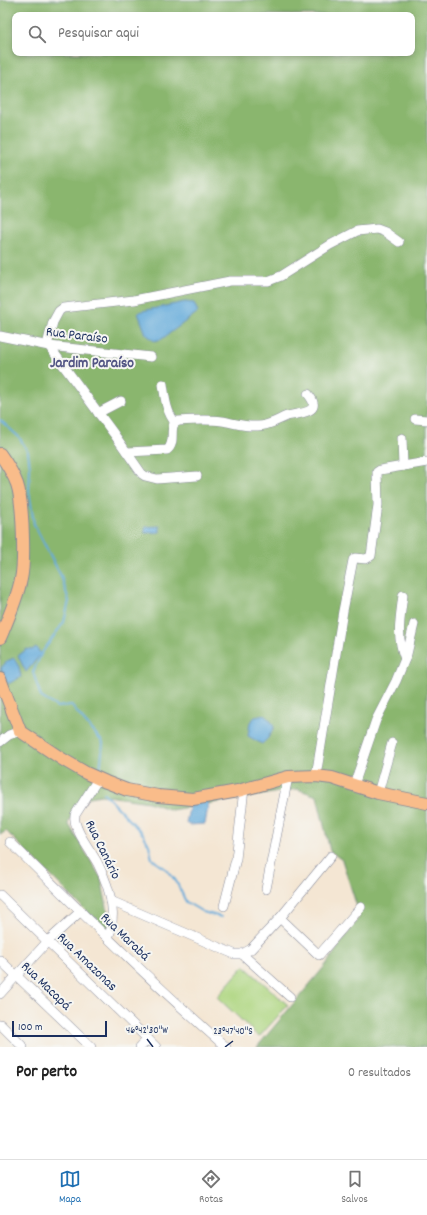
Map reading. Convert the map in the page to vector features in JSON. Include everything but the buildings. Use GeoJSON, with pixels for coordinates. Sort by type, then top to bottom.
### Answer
{"type":"FeatureCollection","features":[{"type":"Feature","properties":{"kind":"main road"},"geometry":{"type":"LineString","coordinates":[[0,454],[10,468],[18,490],[22,525],[22,574],[17,595],[0,638]]}},
{"type":"Feature","properties":{"kind":"main road"},"geometry":{"type":"LineString","coordinates":[[0,679],[20,731],[62,759],[98,779],[117,787],[158,796],[193,799],[244,789],[288,777],[316,776],[332,778],[354,784],[378,793],[427,803]]}},
{"type":"Feature","properties":{"kind":"street"},"geometry":{"type":"LineString","coordinates":[[197,476],[157,478],[145,476],[138,470],[127,452],[49,346],[48,341],[53,322],[59,311],[63,308],[134,300],[230,282],[268,281],[282,276],[330,245],[356,231],[377,229],[385,232],[400,242]]}},
{"type":"Feature","properties":{"kind":"street","name":"Rua Paraíso"},"geometry":{"type":"LineString","coordinates":[[0,336],[49,346],[152,357]]}},
{"type":"Feature","properties":{"kind":"street"},"geometry":{"type":"LineString","coordinates":[[163,384],[168,411],[175,422]]}},
{"type":"Feature","properties":{"kind":"street"},"geometry":{"type":"LineString","coordinates":[[127,452],[166,450],[170,448],[172,443],[172,425],[179,421],[213,420],[252,426],[268,425],[285,417],[305,414],[312,408],[313,400],[308,394]]}},
{"type":"Feature","properties":{"kind":"street"},"geometry":{"type":"LineString","coordinates":[[98,413],[121,401]]}},
{"type":"Feature","properties":{"kind":"street"},"geometry":{"type":"LineString","coordinates":[[415,419],[427,420]]}},
{"type":"Feature","properties":{"kind":"street"},"geometry":{"type":"LineString","coordinates":[[402,438],[403,466]]}},
{"type":"Feature","properties":{"kind":"street"},"geometry":{"type":"LineString","coordinates":[[316,776],[343,611],[353,560],[355,558],[366,559],[371,556],[378,505],[377,472],[380,470],[427,462]]}},
{"type":"Feature","properties":{"kind":"street"},"geometry":{"type":"LineString","coordinates":[[403,595],[399,637],[405,659]]}},
{"type":"Feature","properties":{"kind":"street"},"geometry":{"type":"LineString","coordinates":[[354,784],[376,720],[396,681],[405,659],[414,624]]}},
{"type":"Feature","properties":{"kind":"street"},"geometry":{"type":"LineString","coordinates":[[0,742],[9,735],[20,731]]}},
{"type":"Feature","properties":{"kind":"street"},"geometry":{"type":"LineString","coordinates":[[378,793],[392,743]]}},
{"type":"Feature","properties":{"kind":"street"},"geometry":{"type":"LineString","coordinates":[[266,889],[288,777]]}},
{"type":"Feature","properties":{"kind":"street","name":"Rua Canário"},"geometry":{"type":"LineString","coordinates":[[98,779],[75,815],[75,821],[107,882],[111,901],[112,924],[108,938]]}},
{"type":"Feature","properties":{"kind":"street"},"geometry":{"type":"LineString","coordinates":[[224,906],[236,859],[244,789]]}},
{"type":"Feature","properties":{"kind":"street","name":"Rua Marabá"},"geometry":{"type":"LineString","coordinates":[[10,842],[108,938],[226,1047]]}},
{"type":"Feature","properties":{"kind":"street"},"geometry":{"type":"LineString","coordinates":[[111,901],[234,954],[242,954],[250,949],[280,918],[331,856]]}},
{"type":"Feature","properties":{"kind":"street","name":"Rua Amazonas"},"geometry":{"type":"LineString","coordinates":[[0,895],[156,1047]]}},
{"type":"Feature","properties":{"kind":"street"},"geometry":{"type":"LineString","coordinates":[[280,918],[319,955],[361,907]]}},
{"type":"Feature","properties":{"kind":"street"},"geometry":{"type":"LineString","coordinates":[[0,994],[48,941],[81,911]]}},
{"type":"Feature","properties":{"kind":"street"},"geometry":{"type":"LineString","coordinates":[[242,954],[290,997]]}},
{"type":"Feature","properties":{"kind":"street","name":"Rua Macapá"},"geometry":{"type":"LineString","coordinates":[[0,960],[91,1047]]}},
{"type":"Feature","properties":{"kind":"street"},"geometry":{"type":"LineString","coordinates":[[0,1024],[23,1047]]}},
{"type":"Feature","properties":{"kind":"street"},"geometry":{"type":"LineString","coordinates":[[140,1047],[148,1039]]}},
{"type":"Feature","properties":{"kind":"green space"},"geometry":{"type":"Polygon","coordinates":[[[0,0],[427,0],[427,1047],[257,1047],[325,966],[360,916],[342,860],[330,851],[317,796],[297,789],[171,810],[149,802],[101,795],[84,798],[68,823],[101,878],[110,922],[106,931],[6,831],[0,835],[0,0]]]}},
{"type":"Feature","properties":{"kind":"green space"},"geometry":{"type":"Polygon","coordinates":[[[244,966],[288,1005],[259,1037],[217,997],[244,966]]]}},
{"type":"Feature","properties":{"kind":"water"},"geometry":{"type":"Polygon","coordinates":[[[185,302],[194,303],[198,312],[162,339],[154,341],[146,334],[138,313],[185,302]]]}},
{"type":"Feature","properties":{"kind":"water"},"geometry":{"type":"Polygon","coordinates":[[[160,526],[160,532],[145,533],[145,527],[160,526]]]}},
{"type":"Feature","properties":{"kind":"water"},"geometry":{"type":"Polygon","coordinates":[[[36,647],[41,654],[26,672],[18,656],[27,649],[32,650],[36,647]]]}},
{"type":"Feature","properties":{"kind":"water"},"geometry":{"type":"Polygon","coordinates":[[[14,658],[19,667],[21,677],[8,684],[3,676],[1,668],[7,661],[14,658]]]}},
{"type":"Feature","properties":{"kind":"water"},"geometry":{"type":"Polygon","coordinates":[[[264,715],[270,720],[274,727],[268,738],[262,744],[248,736],[250,722],[255,717],[264,715]]]}},
{"type":"Feature","properties":{"kind":"water"},"geometry":{"type":"Polygon","coordinates":[[[209,801],[205,824],[189,825],[186,823],[190,804],[209,801]]]}},
{"type":"Feature","properties":{"kind":"waterway"},"geometry":{"type":"LineString","coordinates":[[0,420],[19,437],[28,452],[30,468],[29,491],[34,524],[61,576],[69,601],[64,622],[41,654],[33,672],[41,697],[57,707],[71,705],[103,743],[100,771]]}},
{"type":"Feature","properties":{"kind":"waterway"},"geometry":{"type":"LineString","coordinates":[[104,793],[143,834],[149,845],[152,859],[166,869],[176,881],[186,902],[203,912],[221,917]]}},
{"type":"Feature","properties":{"kind":"district","name":"Jardim Paraíso"},"geometry":{"type":"Point","coordinates":[92,362]}}]}
